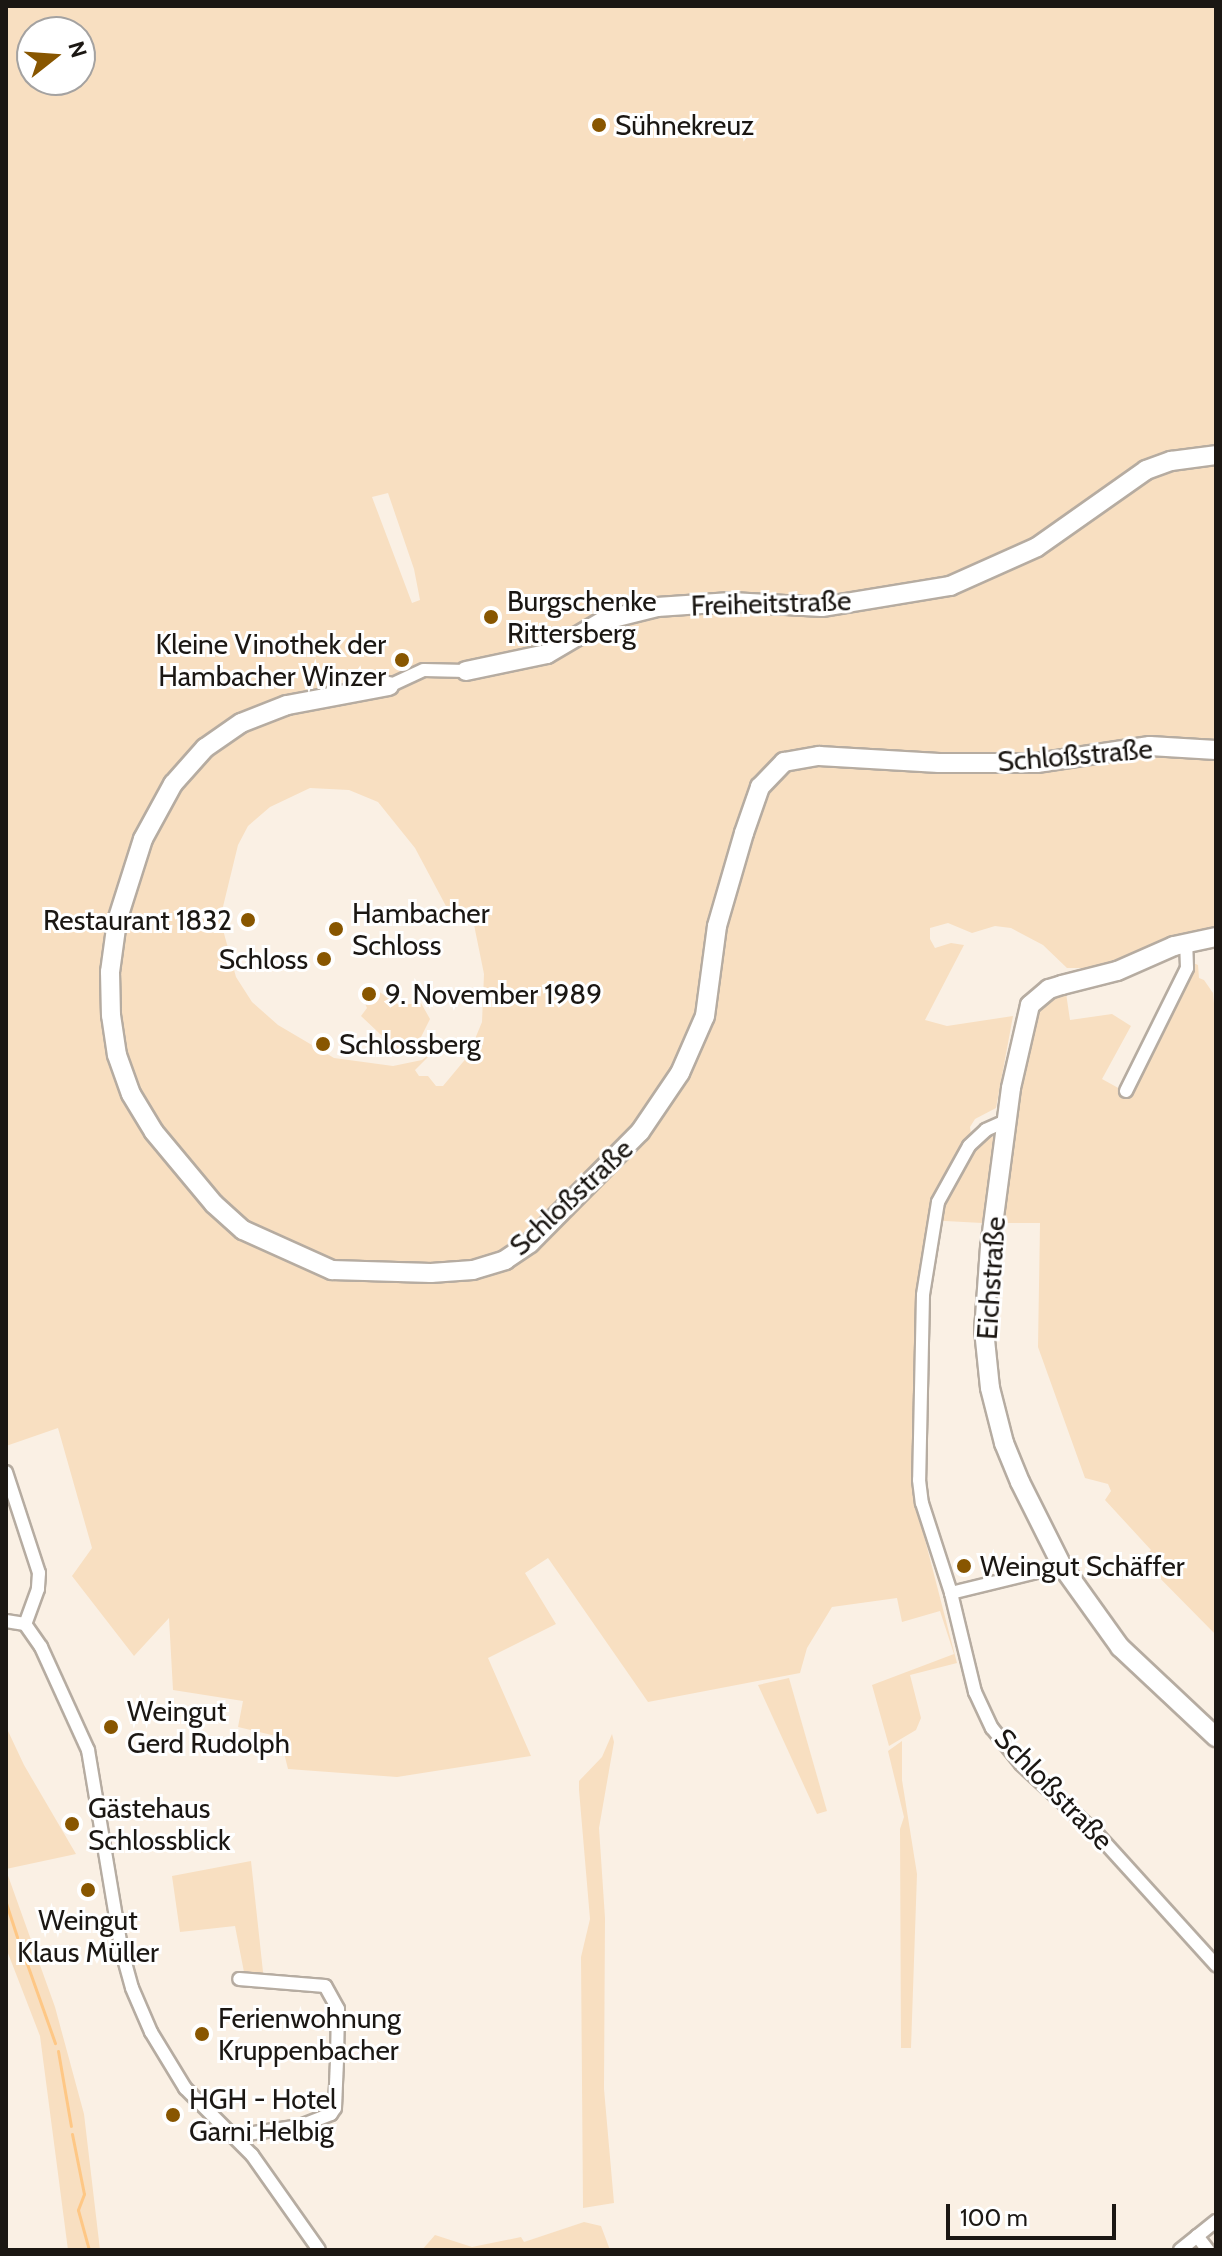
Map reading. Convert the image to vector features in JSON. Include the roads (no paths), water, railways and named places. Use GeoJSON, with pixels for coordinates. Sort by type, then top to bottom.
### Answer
{"type":"FeatureCollection","features":[{"type":"Feature","properties":{"kind":"street","name":"Freiheitstraße"},"geometry":{"type":"LineString","coordinates":[[457,671],[547,654],[605,620],[634,611],[731,602],[822,607],[950,586],[1037,547],[1146,470],[1171,461],[1216,455]]}},
{"type":"Feature","properties":{"kind":"street","name":"Schloßstraße"},"geometry":{"type":"LineString","coordinates":[[457,671],[424,670],[389,686],[287,705],[241,723],[205,748],[173,784],[143,839],[117,921],[110,972],[111,1015],[117,1055],[131,1094],[154,1132],[214,1204],[243,1230],[332,1270],[431,1273],[473,1270],[505,1260],[530,1243],[640,1132],[680,1073],[705,1016],[717,926],[744,833],[760,787],[784,762],[819,756],[939,763],[1037,763],[1150,746],[1216,750]]}},
{"type":"Feature","properties":{"kind":"street"},"geometry":{"type":"LineString","coordinates":[[1008,1120],[1024,1024],[1030,1005],[1038,997],[1062,985],[1117,971],[1186,943],[1216,937]]}},
{"type":"Feature","properties":{"kind":"street"},"geometry":{"type":"LineString","coordinates":[[1126,1091],[1187,968],[1186,943]]}},
{"type":"Feature","properties":{"kind":"street","name":"Schloßstraße"},"geometry":{"type":"LineString","coordinates":[[1008,1120],[986,1130],[969,1146],[938,1202],[923,1295],[919,1480],[935,1550],[951,1593],[975,1692],[992,1728],[1021,1764],[1098,1835],[1216,1965]]}},
{"type":"Feature","properties":{"kind":"street","name":"Eichstraße"},"geometry":{"type":"LineString","coordinates":[[1008,1120],[986,1290],[986,1361],[1004,1443],[1062,1566],[1120,1647],[1216,1737]]}},
{"type":"Feature","properties":{"kind":"street"},"geometry":{"type":"LineString","coordinates":[[6,1472],[39,1573],[38,1589],[25,1624]]}},
{"type":"Feature","properties":{"kind":"street"},"geometry":{"type":"LineString","coordinates":[[951,1593],[1062,1566]]}},
{"type":"Feature","properties":{"kind":"street"},"geometry":{"type":"LineString","coordinates":[[6,1621],[25,1624],[45,1654],[88,1750],[121,1948],[139,2006],[185,2088],[270,2177],[319,2250]]}},
{"type":"Feature","properties":{"kind":"street"},"geometry":{"type":"LineString","coordinates":[[234,2136],[300,2126],[331,2114],[335,2108],[337,2060],[338,2009],[325,1986],[239,1979]]}},
{"type":"Feature","properties":{"kind":"street"},"geometry":{"type":"LineString","coordinates":[[1180,2250],[1216,2221]]}},
{"type":"Feature","properties":{"kind":"street"},"geometry":{"type":"LineString","coordinates":[[1197,2236],[1208,2250]]}},
{"type":"Feature","properties":{"kind":"waterway"},"geometry":{"type":"LineString","coordinates":[[6,1903],[17,1937]]}},
{"type":"Feature","properties":{"kind":"waterway"},"geometry":{"type":"LineString","coordinates":[[21,1947],[55,2043]]}},
{"type":"Feature","properties":{"kind":"waterway"},"geometry":{"type":"LineString","coordinates":[[58,2051],[71,2126]]}},
{"type":"Feature","properties":{"kind":"waterway"},"geometry":{"type":"LineString","coordinates":[[72,2134],[84,2194],[78,2210],[89,2250]]}},
{"type":"Feature","properties":{"kind":"place","name":"Sühnekreuz"},"geometry":{"type":"Point","coordinates":[599,125]}},
{"type":"Feature","properties":{"kind":"place","name":"Burgschenke Rittersberg"},"geometry":{"type":"Point","coordinates":[491,617]}},
{"type":"Feature","properties":{"kind":"place","name":"Kleine Vinothek der Hambacher Winzer"},"geometry":{"type":"Point","coordinates":[402,660]}},
{"type":"Feature","properties":{"kind":"place","name":"Restaurant 1832"},"geometry":{"type":"Point","coordinates":[248,920]}},
{"type":"Feature","properties":{"kind":"place","name":"Hambacher Schloss"},"geometry":{"type":"Point","coordinates":[336,929]}},
{"type":"Feature","properties":{"kind":"place","name":"Schloss"},"geometry":{"type":"Point","coordinates":[324,959]}},
{"type":"Feature","properties":{"kind":"place","name":"9. November 1989"},"geometry":{"type":"Point","coordinates":[369,994]}},
{"type":"Feature","properties":{"kind":"place","name":"Schlossberg"},"geometry":{"type":"Point","coordinates":[323,1044]}},
{"type":"Feature","properties":{"kind":"place","name":"Weingut Schäffer"},"geometry":{"type":"Point","coordinates":[964,1566]}},
{"type":"Feature","properties":{"kind":"place","name":"Weingut Gerd Rudolph"},"geometry":{"type":"Point","coordinates":[111,1727]}},
{"type":"Feature","properties":{"kind":"place","name":"Gästehaus Schlossblick"},"geometry":{"type":"Point","coordinates":[72,1824]}},
{"type":"Feature","properties":{"kind":"place","name":"Weingut Klaus Müller"},"geometry":{"type":"Point","coordinates":[88,1890]}},
{"type":"Feature","properties":{"kind":"place","name":"Ferienwohnung Kruppenbacher"},"geometry":{"type":"Point","coordinates":[202,2034]}},
{"type":"Feature","properties":{"kind":"place","name":"HGH - Hotel Garni Helbig"},"geometry":{"type":"Point","coordinates":[173,2115]}}]}
